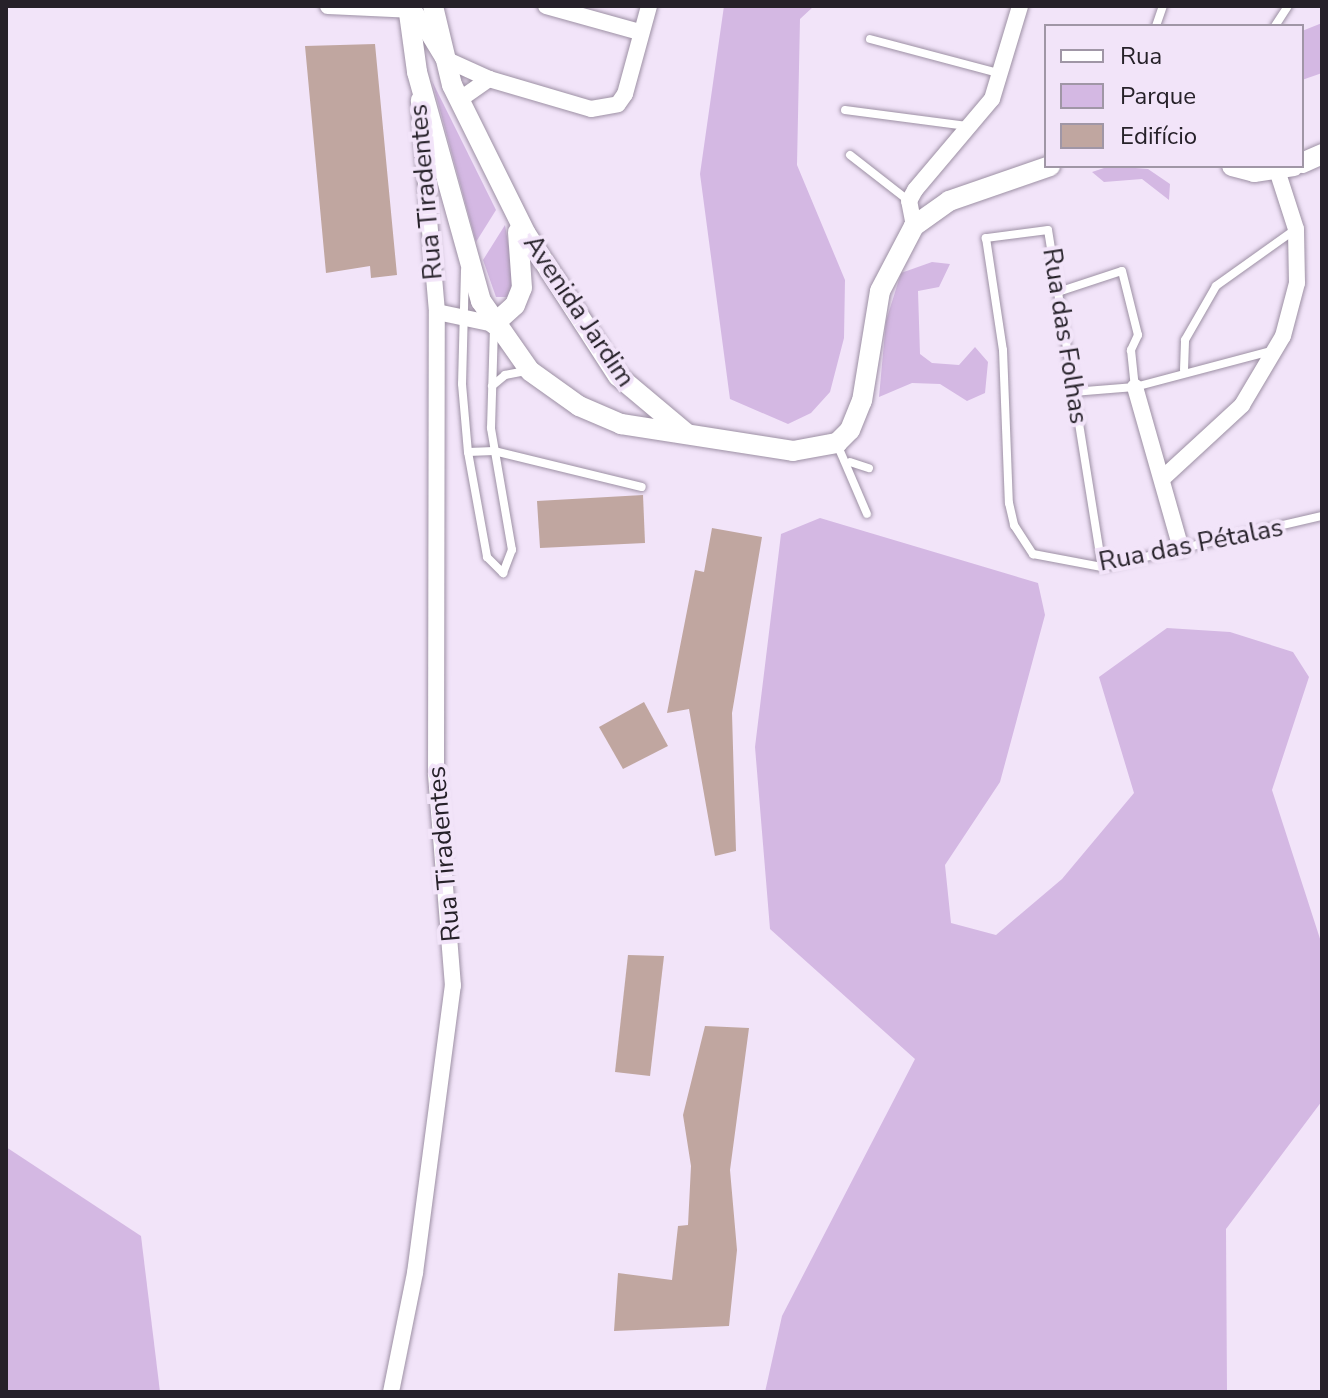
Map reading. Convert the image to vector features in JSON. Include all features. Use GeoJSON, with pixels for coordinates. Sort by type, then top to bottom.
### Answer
{"type":"FeatureCollection","features":[{"type":"Feature","properties":{"kind":"street"},"geometry":{"type":"LineString","coordinates":[[328,6],[408,7],[418,12],[430,45],[443,58],[489,79],[580,109],[609,107],[625,94],[649,6]]}},
{"type":"Feature","properties":{"kind":"street","name":"Rua Tiradentes"},"geometry":{"type":"LineString","coordinates":[[433,6],[443,58],[459,100],[513,211]]}},
{"type":"Feature","properties":{"kind":"street"},"geometry":{"type":"LineString","coordinates":[[546,6],[640,32]]}},
{"type":"Feature","properties":{"kind":"street","name":"Rua Tiradentes"},"geometry":{"type":"LineString","coordinates":[[391,1392],[415,1273],[453,1000],[436,773],[437,312],[417,72],[408,7]]}},
{"type":"Feature","properties":{"kind":"street"},"geometry":{"type":"LineString","coordinates":[[914,226],[909,201],[975,127],[1003,74],[1016,7]]}},
{"type":"Feature","properties":{"kind":"street","name":"Rua Tiradentes"},"geometry":{"type":"LineString","coordinates":[[417,72],[466,261],[494,324]]}},
{"type":"Feature","properties":{"kind":"street"},"geometry":{"type":"LineString","coordinates":[[459,100],[489,79]]}},
{"type":"Feature","properties":{"kind":"street"},"geometry":{"type":"LineString","coordinates":[[837,443],[850,430],[862,401],[880,291],[914,226],[949,201],[1044,168]]}},
{"type":"Feature","properties":{"kind":"street"},"geometry":{"type":"LineString","coordinates":[[1163,478],[1242,405],[1275,350],[1297,283],[1296,229],[1285,168]]}},
{"type":"Feature","properties":{"kind":"street"},"geometry":{"type":"LineString","coordinates":[[494,324],[515,305],[522,288],[513,211]]}},
{"type":"Feature","properties":{"kind":"street","name":"Avenida Jardim"},"geometry":{"type":"LineString","coordinates":[[513,211],[618,376],[689,435]]}},
{"type":"Feature","properties":{"kind":"street","name":"Rua Tiradentes"},"geometry":{"type":"LineString","coordinates":[[437,312],[494,324]]}},
{"type":"Feature","properties":{"kind":"street","name":"Avenida Jardim"},"geometry":{"type":"LineString","coordinates":[[494,324],[530,371],[610,420],[793,451],[837,443]]}},
{"type":"Feature","properties":{"kind":"street"},"geometry":{"type":"LineString","coordinates":[[1135,387],[1181,549]]}},
{"type":"Feature","properties":{"kind":"lane"},"geometry":{"type":"LineString","coordinates":[[1276,24],[1288,6]]}},
{"type":"Feature","properties":{"kind":"lane"},"geometry":{"type":"LineString","coordinates":[[870,39],[1003,74]]}},
{"type":"Feature","properties":{"kind":"lane"},"geometry":{"type":"LineString","coordinates":[[845,110],[975,127]]}},
{"type":"Feature","properties":{"kind":"lane"},"geometry":{"type":"LineString","coordinates":[[850,155],[909,201]]}},
{"type":"Feature","properties":{"kind":"lane","name":"Rua das Folhas"},"geometry":{"type":"LineString","coordinates":[[1003,444],[1003,350],[985,239],[1046,229],[1102,567]]}},
{"type":"Feature","properties":{"kind":"lane"},"geometry":{"type":"LineString","coordinates":[[1184,370],[1185,340],[1216,286],[1296,229]]}},
{"type":"Feature","properties":{"kind":"lane","name":"Rua Tiradentes"},"geometry":{"type":"LineString","coordinates":[[462,317],[466,261]]}},
{"type":"Feature","properties":{"kind":"lane"},"geometry":{"type":"LineString","coordinates":[[1058,292],[1122,271],[1138,335],[1131,350],[1135,387]]}},
{"type":"Feature","properties":{"kind":"lane"},"geometry":{"type":"LineString","coordinates":[[462,317],[468,452],[487,557],[503,573],[512,550],[494,451],[494,324]]}},
{"type":"Feature","properties":{"kind":"lane"},"geometry":{"type":"LineString","coordinates":[[1073,392],[1135,387],[1184,370],[1275,350]]}},
{"type":"Feature","properties":{"kind":"lane"},"geometry":{"type":"LineString","coordinates":[[492,386],[512,372],[530,371]]}},
{"type":"Feature","properties":{"kind":"lane"},"geometry":{"type":"LineString","coordinates":[[837,443],[850,462],[856,498],[867,514]]}},
{"type":"Feature","properties":{"kind":"lane","name":"Rua das Pétalas"},"geometry":{"type":"LineString","coordinates":[[1003,444],[1009,503],[1023,545],[1044,560],[1102,567],[1322,516]]}},
{"type":"Feature","properties":{"kind":"lane"},"geometry":{"type":"LineString","coordinates":[[468,452],[494,451],[642,487]]}},
{"type":"Feature","properties":{"kind":"lane"},"geometry":{"type":"LineString","coordinates":[[850,462],[869,468]]}},
{"type":"Feature","properties":{"kind":"green space"},"geometry":{"type":"Polygon","coordinates":[[[724,6],[814,6],[800,19],[797,165],[845,280],[844,338],[830,392],[811,413],[788,424],[730,399],[700,174],[724,6]]]}},
{"type":"Feature","properties":{"kind":"green space"},"geometry":{"type":"Polygon","coordinates":[[[1322,23],[1322,73],[1304,79],[1304,30],[1322,23]]]}},
{"type":"Feature","properties":{"kind":"green space"},"geometry":{"type":"Polygon","coordinates":[[[432,81],[496,210],[476,242],[432,81]]]}},
{"type":"Feature","properties":{"kind":"green space"},"geometry":{"type":"Polygon","coordinates":[[[1104,168],[1148,169],[1170,184],[1169,200],[1142,179],[1104,182],[1092,172],[1104,168]]]}},
{"type":"Feature","properties":{"kind":"green space"},"geometry":{"type":"Polygon","coordinates":[[[505,225],[515,284],[508,297],[496,297],[483,260],[505,225]]]}},
{"type":"Feature","properties":{"kind":"green space"},"geometry":{"type":"Polygon","coordinates":[[[932,262],[950,264],[939,287],[918,291],[920,354],[932,363],[959,365],[975,347],[988,362],[985,393],[967,401],[940,384],[912,383],[879,397],[886,321],[901,273],[932,262]]]}},
{"type":"Feature","properties":{"kind":"green space"},"geometry":{"type":"Polygon","coordinates":[[[820,518],[1038,583],[1045,615],[1000,782],[945,865],[951,923],[996,935],[1062,879],[1134,793],[1099,677],[1167,628],[1230,632],[1293,652],[1309,677],[1272,790],[1322,945],[1322,1101],[1226,1229],[1227,1392],[765,1392],[782,1316],[915,1059],[770,929],[755,747],[781,534],[820,518]]]}},
{"type":"Feature","properties":{"kind":"green space"},"geometry":{"type":"Polygon","coordinates":[[[6,1147],[141,1236],[160,1392],[6,1392],[6,1147]]]}},
{"type":"Feature","properties":{"kind":"building"},"geometry":{"type":"Polygon","coordinates":[[[375,44],[397,275],[371,278],[370,266],[326,273],[305,46],[375,44]]]}},
{"type":"Feature","properties":{"kind":"building"},"geometry":{"type":"Polygon","coordinates":[[[643,495],[645,543],[540,548],[537,501],[643,495]]]}},
{"type":"Feature","properties":{"kind":"building"},"geometry":{"type":"Polygon","coordinates":[[[712,528],[762,537],[732,713],[736,851],[715,856],[689,709],[667,713],[695,570],[704,572],[712,528]]]}},
{"type":"Feature","properties":{"kind":"building"},"geometry":{"type":"Polygon","coordinates":[[[644,702],[668,746],[623,769],[599,727],[644,702]]]}},
{"type":"Feature","properties":{"kind":"building"},"geometry":{"type":"Polygon","coordinates":[[[628,955],[664,956],[650,1076],[615,1072],[628,955]]]}},
{"type":"Feature","properties":{"kind":"building"},"geometry":{"type":"Polygon","coordinates":[[[705,1026],[749,1028],[730,1170],[737,1250],[729,1326],[614,1331],[618,1273],[672,1280],[678,1226],[688,1225],[691,1166],[683,1115],[705,1026]]]}}]}
